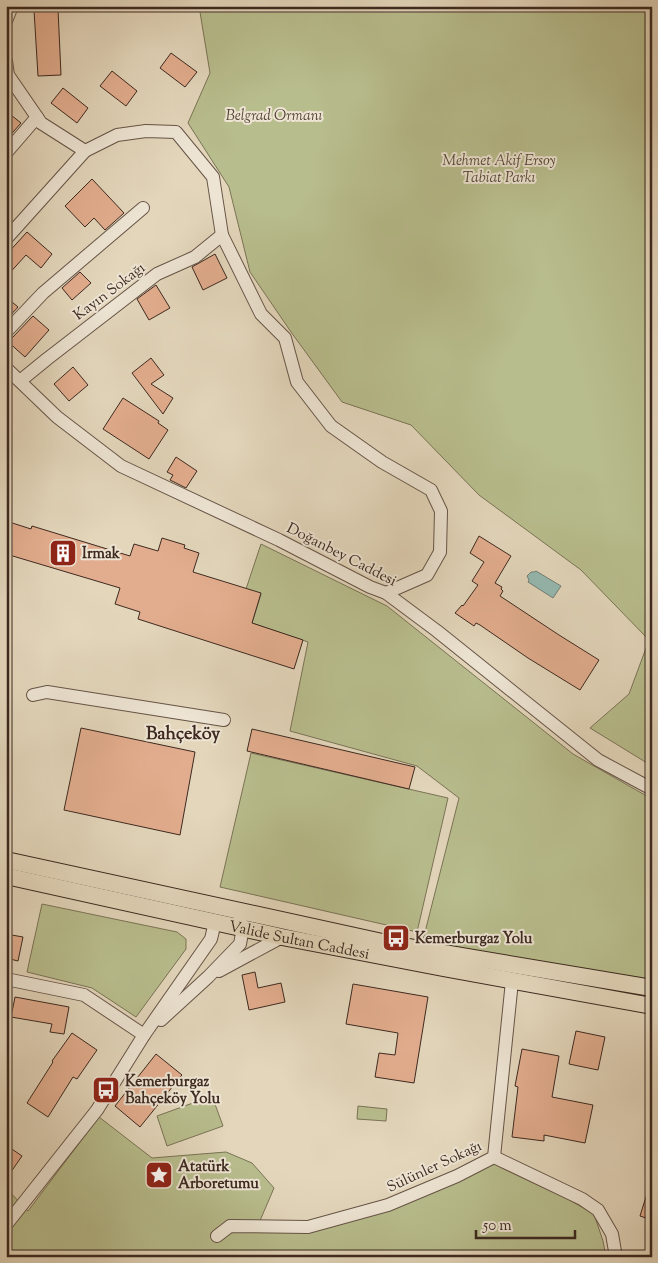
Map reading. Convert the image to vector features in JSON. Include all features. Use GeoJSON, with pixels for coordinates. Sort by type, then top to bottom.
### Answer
{"type":"FeatureCollection","features":[{"type":"Feature","properties":{"kind":"main road","name":"Valide Sultan Caddesi"},"geometry":{"type":"LineString","coordinates":[[6,860],[396,945],[652,988]]}},
{"type":"Feature","properties":{"kind":"main road","name":"Valide Sultan Caddesi"},"geometry":{"type":"LineString","coordinates":[[6,876],[282,937],[652,1006]]}},
{"type":"Feature","properties":{"kind":"street"},"geometry":{"type":"LineString","coordinates":[[6,21],[12,6]]}},
{"type":"Feature","properties":{"kind":"street"},"geometry":{"type":"LineString","coordinates":[[6,61],[8,75],[34,121]]}},
{"type":"Feature","properties":{"kind":"street"},"geometry":{"type":"LineString","coordinates":[[6,87],[34,121],[41,123],[85,150]]}},
{"type":"Feature","properties":{"kind":"street"},"geometry":{"type":"LineString","coordinates":[[6,153],[34,121]]}},
{"type":"Feature","properties":{"kind":"street"},"geometry":{"type":"LineString","coordinates":[[6,239],[85,150],[116,134],[146,131],[176,132],[213,177],[222,234],[261,314],[285,338],[297,382],[331,426],[382,462],[431,490],[441,511],[440,552],[427,575],[386,593]]}},
{"type":"Feature","properties":{"kind":"street"},"geometry":{"type":"LineString","coordinates":[[6,332],[43,293],[143,208]]}},
{"type":"Feature","properties":{"kind":"street","name":"Kayın Sokağı"},"geometry":{"type":"LineString","coordinates":[[20,381],[46,358],[157,274],[195,257],[222,234]]}},
{"type":"Feature","properties":{"kind":"street","name":"Doğanbey Caddesi"},"geometry":{"type":"LineString","coordinates":[[6,368],[57,417],[121,466],[278,540],[370,587],[386,593],[437,631],[598,760],[652,789]]}},
{"type":"Feature","properties":{"kind":"street"},"geometry":{"type":"LineString","coordinates":[[33,695],[47,692],[224,720]]}},
{"type":"Feature","properties":{"kind":"street"},"geometry":{"type":"LineString","coordinates":[[144,1035],[208,977],[240,944],[243,928],[237,910]]}},
{"type":"Feature","properties":{"kind":"street"},"geometry":{"type":"LineString","coordinates":[[6,1225],[97,1110],[144,1035],[211,939],[215,922]]}},
{"type":"Feature","properties":{"kind":"street"},"geometry":{"type":"LineString","coordinates":[[208,977],[282,937]]}},
{"type":"Feature","properties":{"kind":"street"},"geometry":{"type":"LineString","coordinates":[[6,979],[84,995],[144,1035]]}},
{"type":"Feature","properties":{"kind":"street","name":"Sülünler Sokağı"},"geometry":{"type":"LineString","coordinates":[[217,1236],[230,1226],[308,1227],[388,1205],[457,1176],[494,1157],[512,981]]}},
{"type":"Feature","properties":{"kind":"street"},"geometry":{"type":"LineString","coordinates":[[494,1157],[582,1199],[598,1210],[612,1234],[616,1257]]}},
{"type":"Feature","properties":{"kind":"green space","name":"Mehmet Akif Ersoy Tabiat Parkı"},"geometry":{"type":"Polygon","coordinates":[[[199,6],[652,6],[652,766],[590,728],[629,694],[649,640],[581,570],[479,495],[411,425],[342,402],[250,272],[229,187],[188,123],[210,73],[199,6]]]}},
{"type":"Feature","properties":{"kind":"green space"},"geometry":{"type":"Polygon","coordinates":[[[261,544],[387,606],[573,754],[652,799],[652,981],[513,960],[423,940],[459,798],[417,766],[290,731],[308,642],[252,623],[261,594],[246,589],[261,544]]]}},
{"type":"Feature","properties":{"kind":"green space"},"geometry":{"type":"Polygon","coordinates":[[[251,753],[448,798],[417,932],[220,887],[251,753]]]}},
{"type":"Feature","properties":{"kind":"green space"},"geometry":{"type":"Polygon","coordinates":[[[42,904],[177,932],[186,939],[186,949],[136,1017],[92,988],[27,972],[42,904]]]}},
{"type":"Feature","properties":{"kind":"green space"},"geometry":{"type":"Polygon","coordinates":[[[212,1096],[223,1126],[167,1146],[157,1116],[212,1096]]]}},
{"type":"Feature","properties":{"kind":"green space"},"geometry":{"type":"Polygon","coordinates":[[[358,1106],[387,1109],[386,1121],[357,1119],[358,1106]]]}},
{"type":"Feature","properties":{"kind":"green space"},"geometry":{"type":"Polygon","coordinates":[[[99,1117],[152,1158],[226,1152],[252,1163],[274,1188],[256,1230],[308,1227],[388,1205],[494,1157],[594,1214],[606,1257],[6,1257],[6,1188],[28,1211],[99,1117]]]}},
{"type":"Feature","properties":{"kind":"water"},"geometry":{"type":"Polygon","coordinates":[[[536,571],[561,586],[553,598],[528,582],[527,576],[531,572],[536,571]]]}},
{"type":"Feature","properties":{"kind":"building"},"geometry":{"type":"Polygon","coordinates":[[[58,9],[61,75],[38,76],[34,10],[58,9]]]}},
{"type":"Feature","properties":{"kind":"building"},"geometry":{"type":"Polygon","coordinates":[[[171,53],[197,72],[185,87],[160,68],[171,53]]]}},
{"type":"Feature","properties":{"kind":"building"},"geometry":{"type":"Polygon","coordinates":[[[112,71],[137,91],[126,106],[100,86],[112,71]]]}},
{"type":"Feature","properties":{"kind":"building"},"geometry":{"type":"Polygon","coordinates":[[[63,88],[88,108],[77,123],[51,103],[63,88]]]}},
{"type":"Feature","properties":{"kind":"building"},"geometry":{"type":"Polygon","coordinates":[[[6,111],[21,123],[6,140],[6,111]]]}},
{"type":"Feature","properties":{"kind":"building"},"geometry":{"type":"Polygon","coordinates":[[[92,179],[124,213],[105,230],[94,218],[85,227],[65,206],[92,179]]]}},
{"type":"Feature","properties":{"kind":"building"},"geometry":{"type":"Polygon","coordinates":[[[27,232],[52,254],[41,268],[26,255],[6,277],[6,255],[27,232]]]}},
{"type":"Feature","properties":{"kind":"building"},"geometry":{"type":"Polygon","coordinates":[[[215,254],[227,278],[203,290],[192,267],[215,254]]]}},
{"type":"Feature","properties":{"kind":"building"},"geometry":{"type":"Polygon","coordinates":[[[80,272],[91,283],[72,300],[62,288],[80,272]]]}},
{"type":"Feature","properties":{"kind":"building"},"geometry":{"type":"Polygon","coordinates":[[[156,285],[170,308],[149,320],[137,299],[156,285]]]}},
{"type":"Feature","properties":{"kind":"building"},"geometry":{"type":"Polygon","coordinates":[[[6,297],[18,307],[6,320],[6,297]]]}},
{"type":"Feature","properties":{"kind":"building"},"geometry":{"type":"Polygon","coordinates":[[[33,316],[49,330],[25,357],[6,340],[12,338],[33,316]]]}},
{"type":"Feature","properties":{"kind":"building"},"geometry":{"type":"Polygon","coordinates":[[[151,358],[164,375],[151,384],[173,398],[163,414],[132,373],[151,358]]]}},
{"type":"Feature","properties":{"kind":"building"},"geometry":{"type":"Polygon","coordinates":[[[73,367],[88,385],[69,401],[54,384],[73,367]]]}},
{"type":"Feature","properties":{"kind":"building"},"geometry":{"type":"Polygon","coordinates":[[[123,398],[159,421],[158,423],[168,430],[149,459],[103,429],[123,398]]]}},
{"type":"Feature","properties":{"kind":"building"},"geometry":{"type":"Polygon","coordinates":[[[176,457],[197,471],[186,488],[170,480],[173,475],[167,472],[176,457]]]}},
{"type":"Feature","properties":{"kind":"building"},"geometry":{"type":"Polygon","coordinates":[[[6,521],[31,529],[32,526],[130,556],[134,544],[158,551],[162,538],[185,545],[184,548],[199,553],[193,572],[261,593],[252,623],[303,640],[294,669],[138,619],[140,612],[115,604],[120,588],[6,554],[6,521]]]}},
{"type":"Feature","properties":{"kind":"building"},"geometry":{"type":"Polygon","coordinates":[[[479,536],[511,556],[495,583],[502,587],[503,591],[500,596],[599,660],[580,690],[528,658],[480,625],[476,623],[474,626],[455,613],[463,606],[478,585],[472,581],[484,562],[470,553],[479,536]]]}},
{"type":"Feature","properties":{"kind":"building"},"geometry":{"type":"Polygon","coordinates":[[[81,728],[195,752],[180,835],[64,810],[81,728]]]}},
{"type":"Feature","properties":{"kind":"building"},"geometry":{"type":"Polygon","coordinates":[[[252,729],[415,767],[409,789],[247,751],[252,729]]]}},
{"type":"Feature","properties":{"kind":"building"},"geometry":{"type":"Polygon","coordinates":[[[6,934],[23,937],[18,961],[6,958],[6,934]]]}},
{"type":"Feature","properties":{"kind":"building"},"geometry":{"type":"Polygon","coordinates":[[[255,972],[258,988],[281,983],[285,1002],[249,1010],[242,975],[255,972]]]}},
{"type":"Feature","properties":{"kind":"building"},"geometry":{"type":"Polygon","coordinates":[[[353,984],[428,997],[414,1083],[375,1077],[379,1053],[395,1055],[398,1033],[346,1024],[353,984]]]}},
{"type":"Feature","properties":{"kind":"building"},"geometry":{"type":"Polygon","coordinates":[[[15,997],[69,1007],[64,1034],[50,1032],[52,1024],[11,1017],[15,997]]]}},
{"type":"Feature","properties":{"kind":"building"},"geometry":{"type":"Polygon","coordinates":[[[576,1031],[605,1037],[598,1070],[569,1064],[576,1031]]]}},
{"type":"Feature","properties":{"kind":"building"},"geometry":{"type":"Polygon","coordinates":[[[72,1033],[97,1050],[77,1079],[73,1077],[48,1117],[27,1103],[52,1061],[72,1033]]]}},
{"type":"Feature","properties":{"kind":"building"},"geometry":{"type":"Polygon","coordinates":[[[522,1049],[559,1056],[552,1097],[593,1105],[585,1143],[544,1135],[544,1141],[512,1137],[518,1087],[515,1086],[522,1049]]]}},
{"type":"Feature","properties":{"kind":"building"},"geometry":{"type":"Polygon","coordinates":[[[156,1054],[182,1075],[140,1127],[115,1106],[156,1054]]]}},
{"type":"Feature","properties":{"kind":"building"},"geometry":{"type":"Polygon","coordinates":[[[6,1145],[22,1156],[6,1179],[6,1145]]]}},
{"type":"Feature","properties":{"kind":"building"},"geometry":{"type":"Polygon","coordinates":[[[649,1187],[652,1187],[652,1220],[640,1216],[649,1187]]]}},
{"type":"Feature","properties":{"kind":"place","name":"Irmak"},"geometry":{"type":"Point","coordinates":[63,553]}},
{"type":"Feature","properties":{"kind":"place","name":"Kemerburgaz Yolu"},"geometry":{"type":"Point","coordinates":[396,938]}},
{"type":"Feature","properties":{"kind":"place","name":"Kemerburgaz Bahçeköy Yolu"},"geometry":{"type":"Point","coordinates":[106,1090]}},
{"type":"Feature","properties":{"kind":"place","name":"Atatürk Arboretumu"},"geometry":{"type":"Point","coordinates":[159,1175]}},
{"type":"Feature","properties":{"kind":"district","name":"Bahçeköy"},"geometry":{"type":"Point","coordinates":[183,733]}},
{"type":"Feature","properties":{"kind":"park label","name":"Belgrad Ormanı"},"geometry":{"type":"Point","coordinates":[274,115]}}]}
